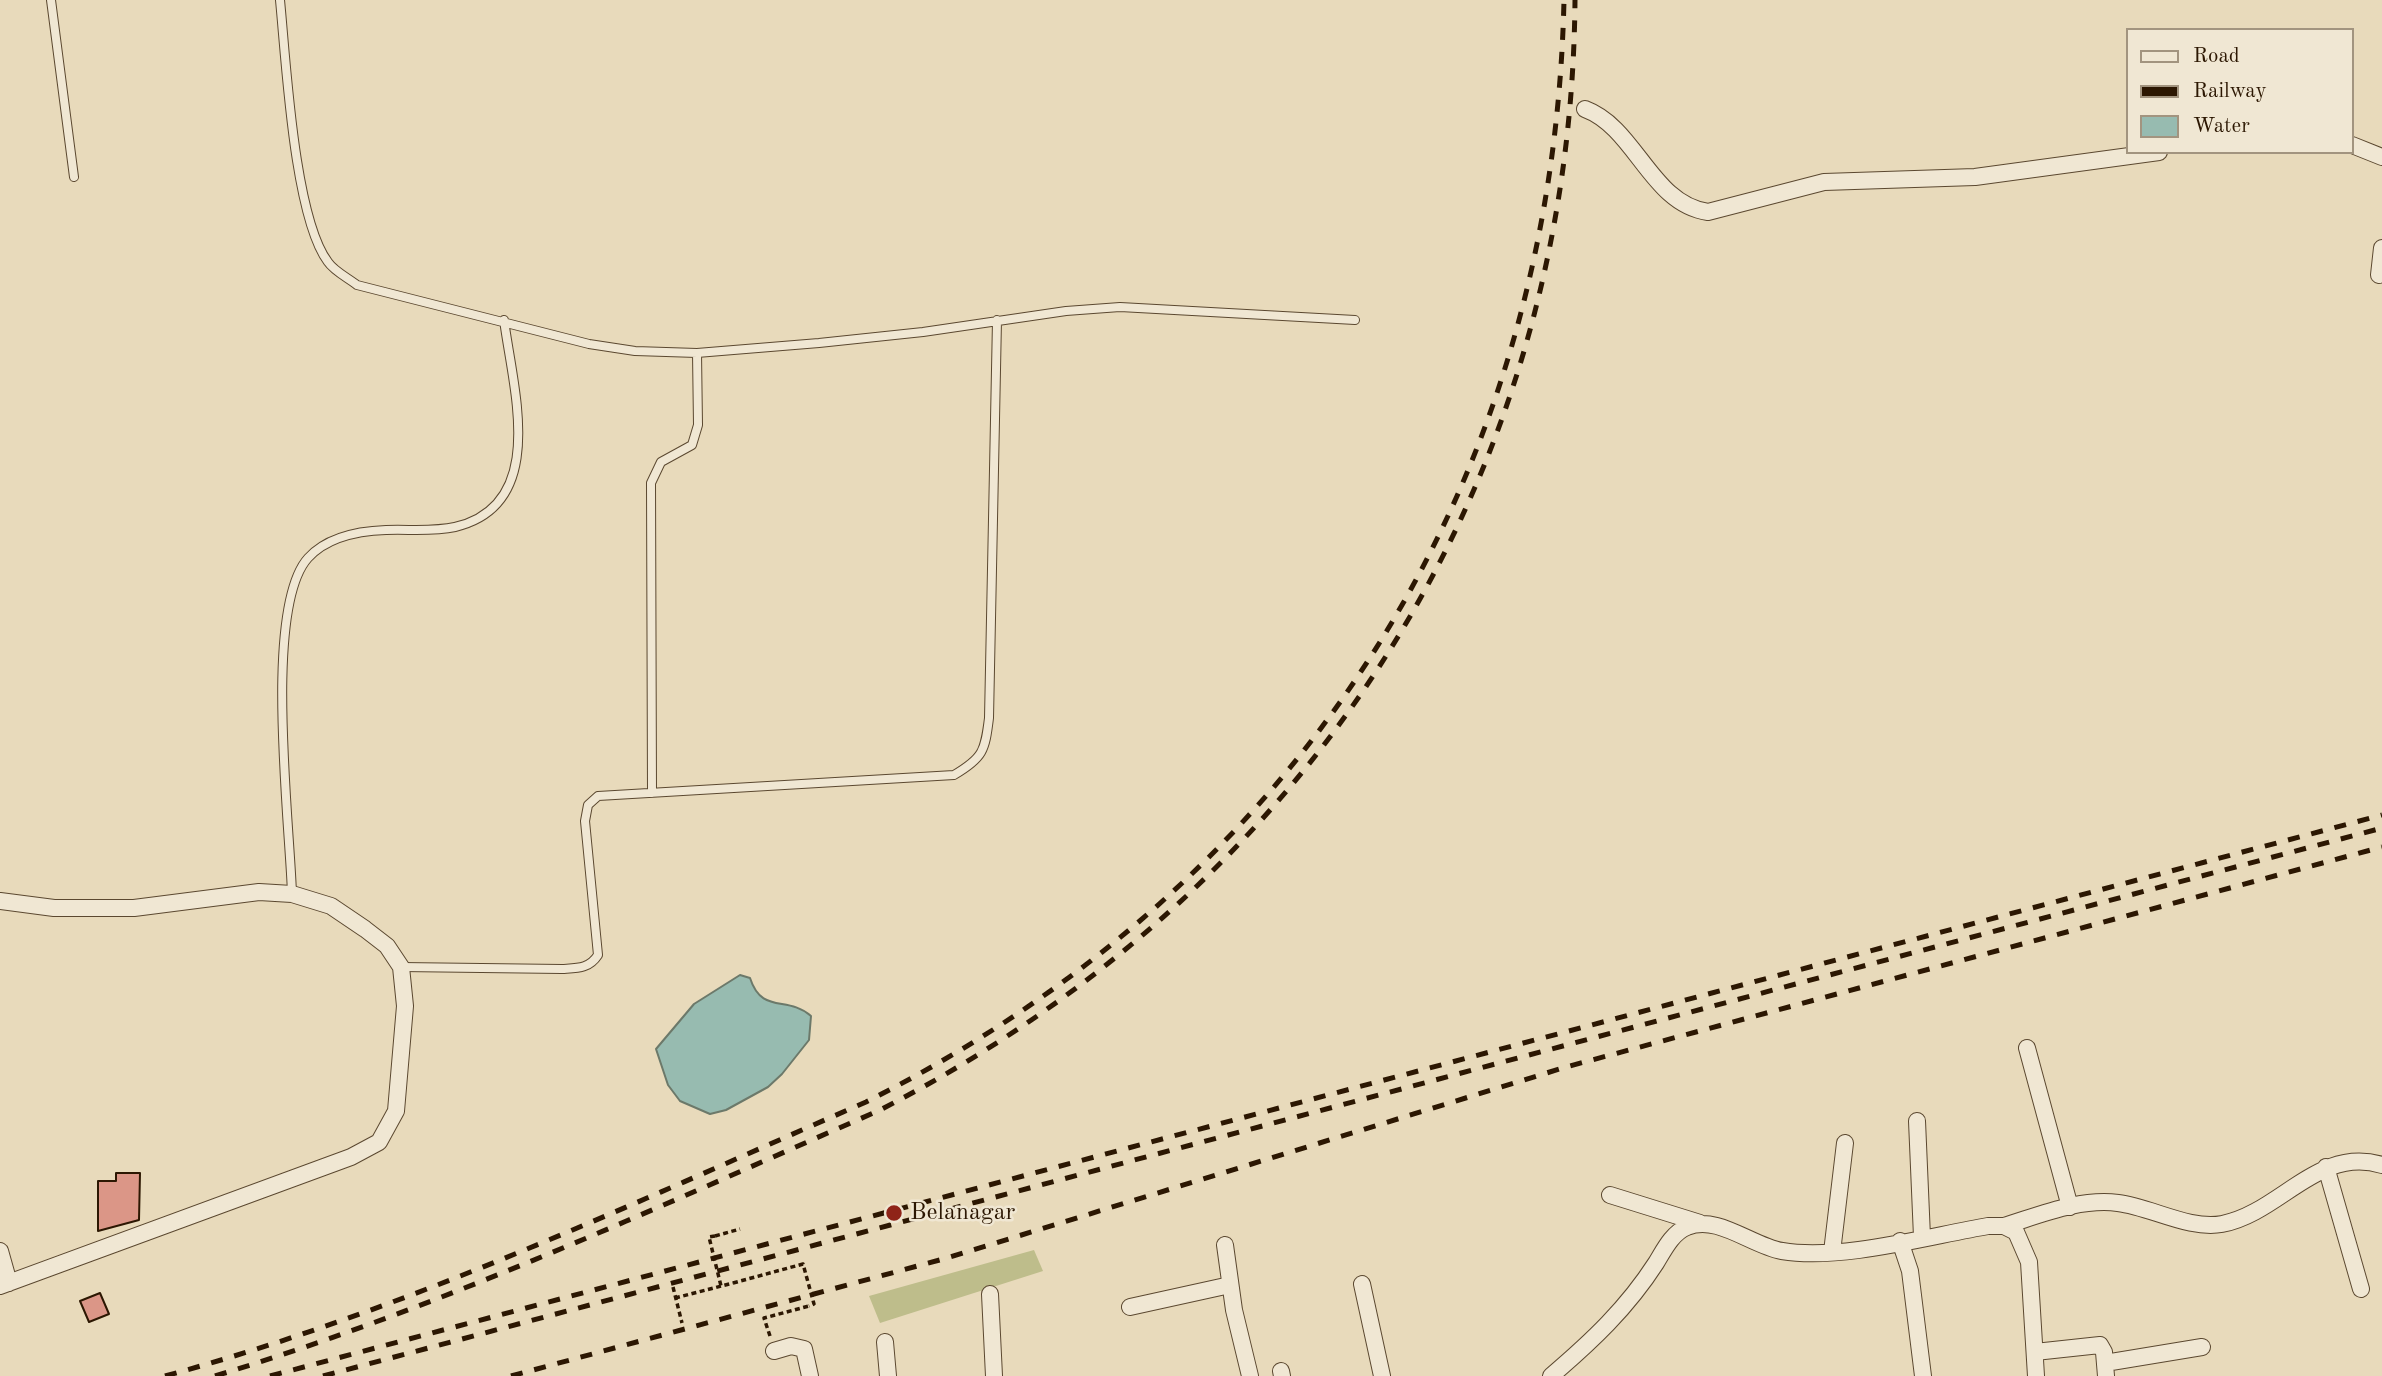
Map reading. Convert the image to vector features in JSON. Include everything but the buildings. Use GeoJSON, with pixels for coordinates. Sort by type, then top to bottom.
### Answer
{"type":"FeatureCollection","features":[{"type":"Feature","properties":{"kind":"street"},"geometry":{"type":"LineString","coordinates":[[1585,109],[1595,113],[1611,127],[1678,200],[1692,209],[1708,212],[1824,182],[1975,177],[2144,154]]}},
{"type":"Feature","properties":{"kind":"street"},"geometry":{"type":"LineString","coordinates":[[2354,146],[2382,157]]}},
{"type":"Feature","properties":{"kind":"street"},"geometry":{"type":"LineString","coordinates":[[2379,275],[2382,248]]}},
{"type":"Feature","properties":{"kind":"street"},"geometry":{"type":"LineString","coordinates":[[0,901],[54,908],[134,908],[259,892],[292,894],[331,906],[387,946],[401,967],[405,1006],[396,1111],[379,1142],[351,1157],[4,1284],[0,1251]]}},
{"type":"Feature","properties":{"kind":"street"},"geometry":{"type":"LineString","coordinates":[[2027,1048],[2070,1206]]}},
{"type":"Feature","properties":{"kind":"street"},"geometry":{"type":"LineString","coordinates":[[1917,1121],[1922,1237]]}},
{"type":"Feature","properties":{"kind":"street"},"geometry":{"type":"LineString","coordinates":[[1832,1252],[1845,1143]]}},
{"type":"Feature","properties":{"kind":"street"},"geometry":{"type":"LineString","coordinates":[[1610,1195],[1714,1225],[1758,1245],[1783,1251],[1832,1252],[1902,1247],[1922,1237],[1988,1226],[2010,1229],[2070,1206],[2116,1202],[2192,1221],[2220,1225],[2258,1211],[2357,1161],[2382,1164]]}},
{"type":"Feature","properties":{"kind":"street"},"geometry":{"type":"LineString","coordinates":[[2328,1174],[2361,1289]]}},
{"type":"Feature","properties":{"kind":"street"},"geometry":{"type":"LineString","coordinates":[[1552,1376],[1599,1335],[1634,1297],[1671,1238],[1684,1227],[1700,1223]]}},
{"type":"Feature","properties":{"kind":"street"},"geometry":{"type":"LineString","coordinates":[[2010,1229],[2024,1247],[2029,1262],[2036,1376]]}},
{"type":"Feature","properties":{"kind":"street"},"geometry":{"type":"LineString","coordinates":[[1225,1245],[1230,1285],[1250,1376]]}},
{"type":"Feature","properties":{"kind":"street"},"geometry":{"type":"LineString","coordinates":[[1902,1247],[1910,1271],[1923,1376]]}},
{"type":"Feature","properties":{"kind":"street"},"geometry":{"type":"LineString","coordinates":[[1362,1284],[1382,1376]]}},
{"type":"Feature","properties":{"kind":"street"},"geometry":{"type":"LineString","coordinates":[[1130,1307],[1230,1285]]}},
{"type":"Feature","properties":{"kind":"street"},"geometry":{"type":"LineString","coordinates":[[990,1294],[993,1376]]}},
{"type":"Feature","properties":{"kind":"street"},"geometry":{"type":"LineString","coordinates":[[886,1342],[888,1376]]}},
{"type":"Feature","properties":{"kind":"street"},"geometry":{"type":"LineString","coordinates":[[2035,1352],[2100,1345],[2105,1369],[2202,1346]]}},
{"type":"Feature","properties":{"kind":"street"},"geometry":{"type":"LineString","coordinates":[[774,1351],[791,1346],[804,1349],[810,1376]]}},
{"type":"Feature","properties":{"kind":"lane"},"geometry":{"type":"LineString","coordinates":[[51,0],[74,177]]}},
{"type":"Feature","properties":{"kind":"lane"},"geometry":{"type":"LineString","coordinates":[[281,0],[294,133],[314,233],[328,262],[357,285],[504,320],[589,344],[635,351],[697,353],[923,332],[997,320],[1120,307],[1355,320]]}},
{"type":"Feature","properties":{"kind":"lane"},"geometry":{"type":"LineString","coordinates":[[292,894],[283,660],[290,595],[307,559],[337,537],[373,530],[454,527],[485,516],[506,496],[517,465],[517,426],[504,320]]}},
{"type":"Feature","properties":{"kind":"lane"},"geometry":{"type":"LineString","coordinates":[[401,967],[562,969],[580,968],[593,963],[598,955],[585,821],[588,805],[598,796],[954,775],[971,764],[985,750],[989,718],[997,320]]}},
{"type":"Feature","properties":{"kind":"lane"},"geometry":{"type":"LineString","coordinates":[[652,793],[651,483],[661,462],[692,445],[698,425],[697,353]]}},
{"type":"Feature","properties":{"kind":"path"},"geometry":{"type":"LineString","coordinates":[[721,1286],[709,1237],[740,1228]]}},
{"type":"Feature","properties":{"kind":"path"},"geometry":{"type":"LineString","coordinates":[[675,1298],[803,1264],[814,1304],[764,1318],[774,1351]]}},
{"type":"Feature","properties":{"kind":"path"},"geometry":{"type":"LineString","coordinates":[[673,1287],[682,1323]]}},
{"type":"Feature","properties":{"kind":"shaded area"},"geometry":{"type":"Polygon","coordinates":[[[1034,1250],[1043,1271],[880,1323],[869,1296],[1034,1250]]]}},
{"type":"Feature","properties":{"kind":"water"},"geometry":{"type":"Polygon","coordinates":[[[740,975],[750,978],[761,997],[793,1006],[811,1016],[809,1040],[768,1087],[726,1110],[710,1114],[680,1101],[668,1085],[656,1049],[694,1004],[740,975]]]}},
{"type":"Feature","properties":{"kind":"railway"},"geometry":{"type":"LineString","coordinates":[[165,1376],[255,1349],[433,1287],[607,1215],[866,1102],[1020,1012],[1157,906],[1275,785],[1374,652],[1453,505],[1511,347],[1549,178],[1564,0]]}},
{"type":"Feature","properties":{"kind":"railway"},"geometry":{"type":"LineString","coordinates":[[215,1376],[300,1349],[467,1287],[878,1111],[1031,1020],[1168,913],[1286,791],[1386,656],[1466,508],[1525,348],[1562,179],[1575,0]]}},
{"type":"Feature","properties":{"kind":"railway"},"geometry":{"type":"LineString","coordinates":[[270,1376],[2382,815]]}},
{"type":"Feature","properties":{"kind":"railway"},"geometry":{"type":"LineString","coordinates":[[323,1376],[2382,828]]}},
{"type":"Feature","properties":{"kind":"railway"},"geometry":{"type":"LineString","coordinates":[[511,1376],[947,1258],[1566,1067],[2382,847]]}},
{"type":"Feature","properties":{"kind":"place","name":"Belanagar"},"geometry":{"type":"Point","coordinates":[894,1213]}}]}
